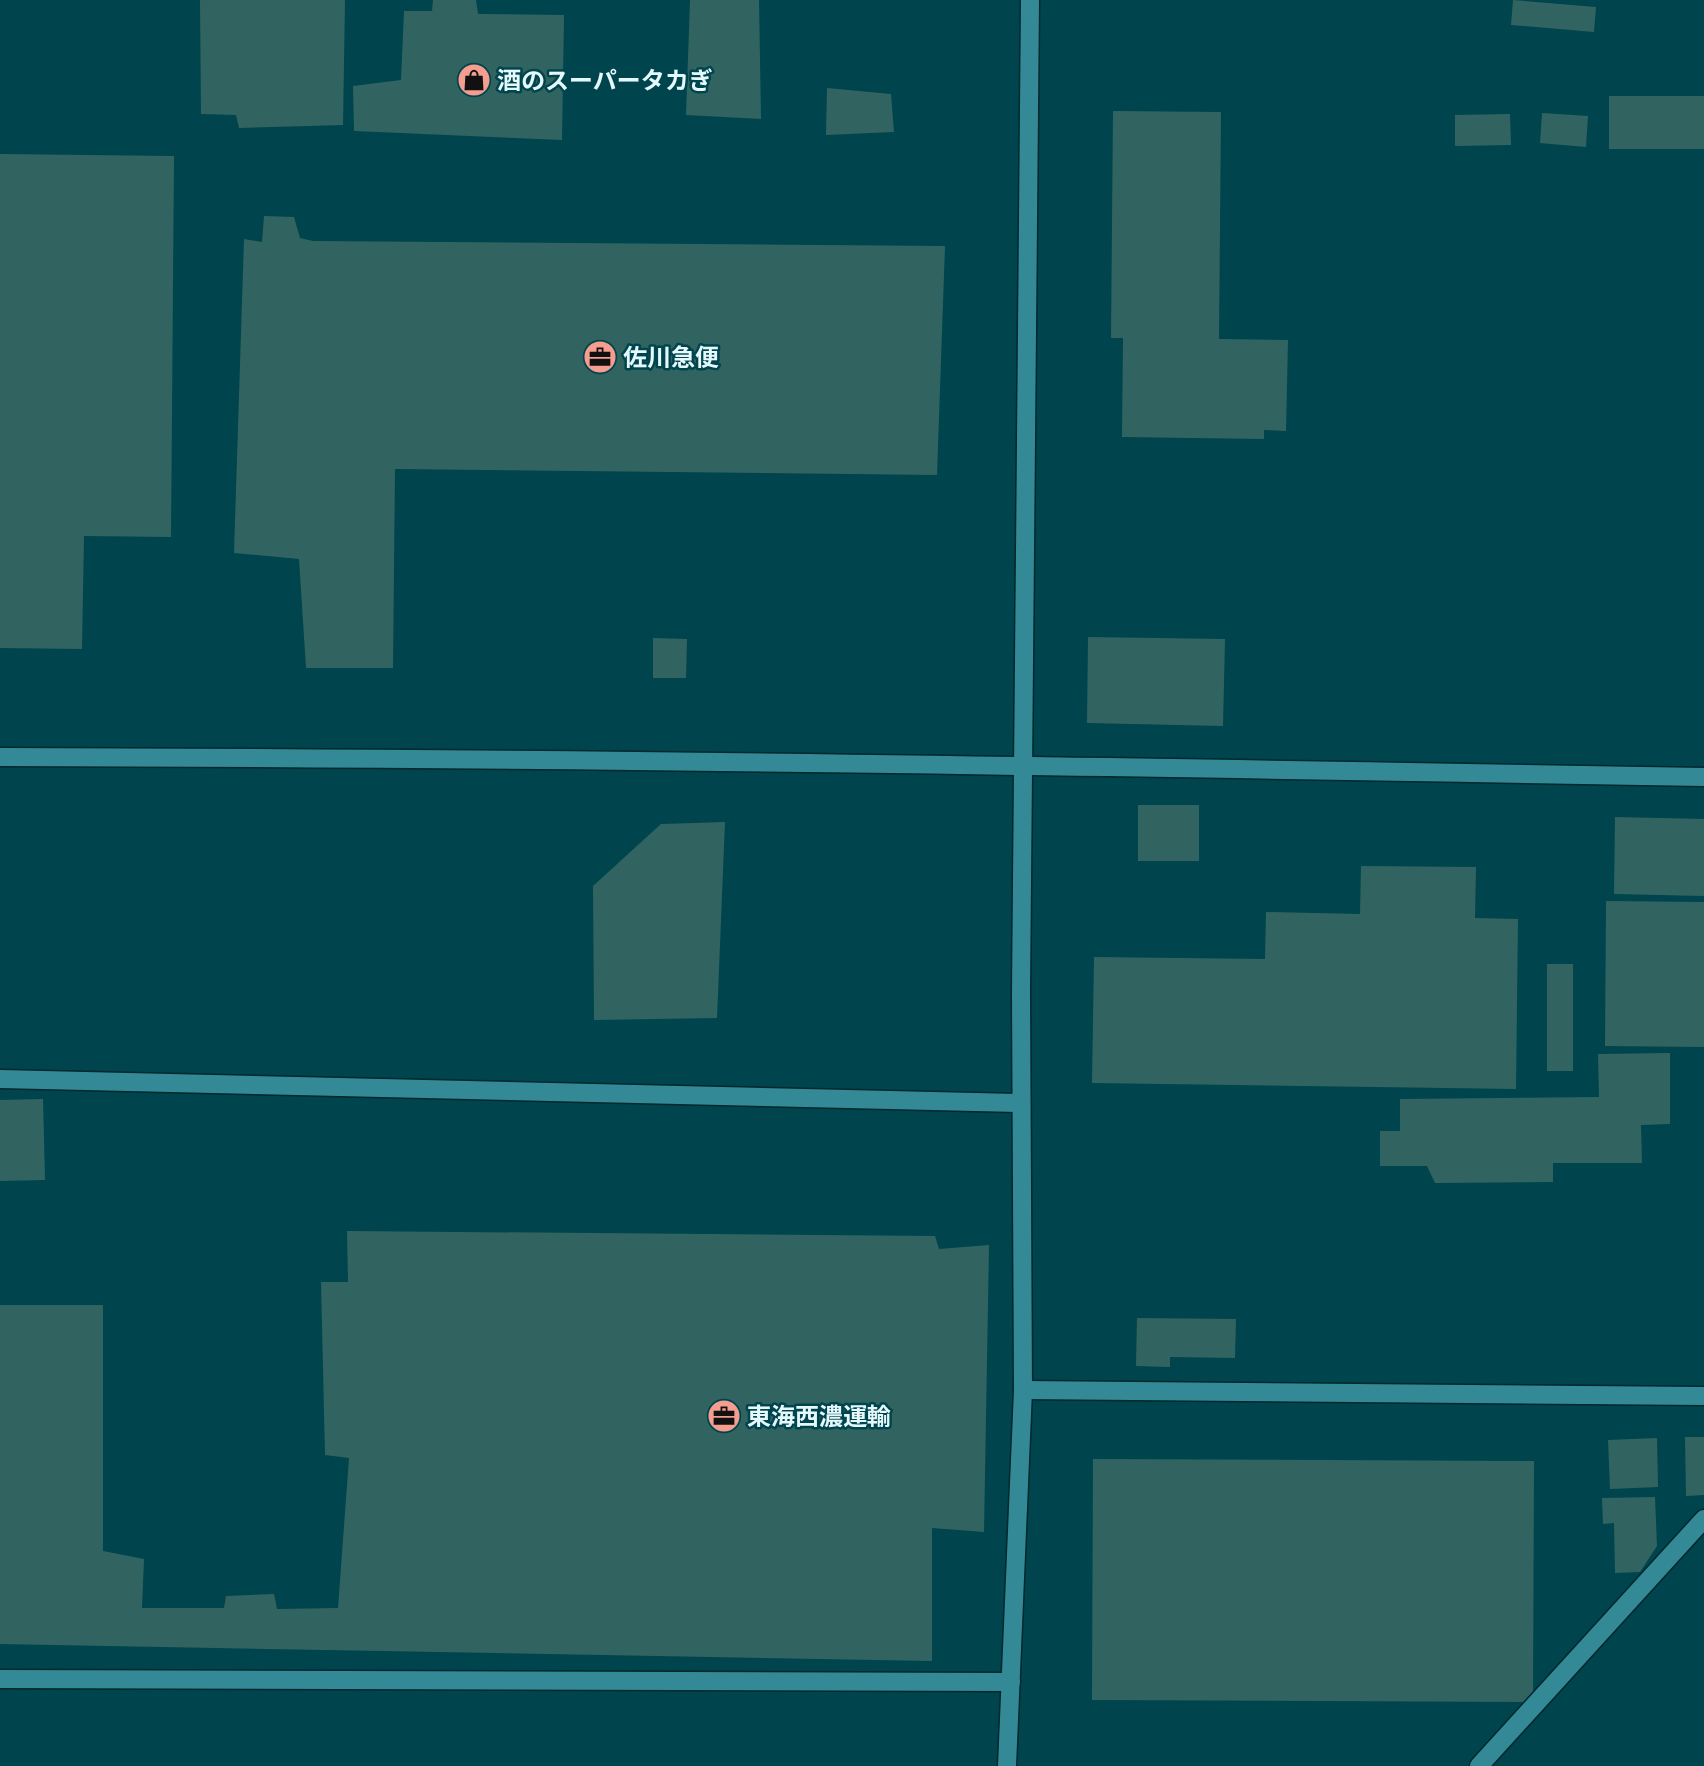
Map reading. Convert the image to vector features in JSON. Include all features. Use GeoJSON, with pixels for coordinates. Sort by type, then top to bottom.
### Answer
{"type":"FeatureCollection","features":[{"type":"Feature","properties":{"kind":"street"},"geometry":{"type":"LineString","coordinates":[[1007,1766],[1023,1390],[1021,1103],[1030,0]]}},
{"type":"Feature","properties":{"kind":"street"},"geometry":{"type":"LineString","coordinates":[[0,757],[1024,765],[1704,777]]}},
{"type":"Feature","properties":{"kind":"street"},"geometry":{"type":"LineString","coordinates":[[0,1079],[1021,1103]]}},
{"type":"Feature","properties":{"kind":"street"},"geometry":{"type":"LineString","coordinates":[[1023,1390],[1704,1395]]}},
{"type":"Feature","properties":{"kind":"street"},"geometry":{"type":"LineString","coordinates":[[1479,1766],[1704,1519]]}},
{"type":"Feature","properties":{"kind":"street"},"geometry":{"type":"LineString","coordinates":[[0,1679],[1011,1682]]}},
{"type":"Feature","properties":{"kind":"building"},"geometry":{"type":"Polygon","coordinates":[[[200,0],[345,0],[343,125],[239,128],[236,115],[201,114],[200,0]]]}},
{"type":"Feature","properties":{"kind":"building"},"geometry":{"type":"Polygon","coordinates":[[[433,0],[476,0],[478,14],[564,15],[562,140],[354,131],[353,86],[401,80],[404,11],[432,11],[433,0]]]}},
{"type":"Feature","properties":{"kind":"building"},"geometry":{"type":"Polygon","coordinates":[[[690,0],[759,0],[761,119],[686,115],[690,0]]]}},
{"type":"Feature","properties":{"kind":"building"},"geometry":{"type":"Polygon","coordinates":[[[1513,0],[1596,7],[1594,32],[1511,25],[1513,0]]]}},
{"type":"Feature","properties":{"kind":"building"},"geometry":{"type":"Polygon","coordinates":[[[827,88],[891,94],[894,132],[826,135],[827,88]]]}},
{"type":"Feature","properties":{"kind":"building"},"geometry":{"type":"Polygon","coordinates":[[[1609,96],[1704,96],[1704,149],[1609,149],[1609,96]]]}},
{"type":"Feature","properties":{"kind":"building"},"geometry":{"type":"Polygon","coordinates":[[[1113,111],[1221,112],[1219,339],[1288,340],[1286,431],[1264,430],[1264,439],[1122,437],[1123,338],[1111,338],[1113,111]]]}},
{"type":"Feature","properties":{"kind":"building"},"geometry":{"type":"Polygon","coordinates":[[[1542,113],[1588,116],[1586,147],[1540,143],[1542,113]]]}},
{"type":"Feature","properties":{"kind":"building"},"geometry":{"type":"Polygon","coordinates":[[[1510,114],[1511,145],[1455,146],[1455,115],[1510,114]]]}},
{"type":"Feature","properties":{"kind":"building"},"geometry":{"type":"Polygon","coordinates":[[[0,154],[174,156],[171,537],[84,536],[82,649],[0,648],[0,154]]]}},
{"type":"Feature","properties":{"kind":"building"},"geometry":{"type":"Polygon","coordinates":[[[264,216],[294,217],[300,238],[313,241],[945,246],[937,475],[395,469],[393,668],[306,668],[299,559],[234,553],[244,239],[262,242],[264,216]]]}},
{"type":"Feature","properties":{"kind":"building"},"geometry":{"type":"Polygon","coordinates":[[[1088,637],[1225,639],[1223,726],[1087,723],[1088,637]]]}},
{"type":"Feature","properties":{"kind":"building"},"geometry":{"type":"Polygon","coordinates":[[[653,638],[687,639],[686,678],[653,678],[653,638]]]}},
{"type":"Feature","properties":{"kind":"building"},"geometry":{"type":"Polygon","coordinates":[[[1138,805],[1199,805],[1199,861],[1138,861],[1138,805]]]}},
{"type":"Feature","properties":{"kind":"building"},"geometry":{"type":"Polygon","coordinates":[[[1615,817],[1704,819],[1704,896],[1614,894],[1615,817]]]}},
{"type":"Feature","properties":{"kind":"building"},"geometry":{"type":"Polygon","coordinates":[[[725,822],[717,1018],[594,1020],[593,886],[661,824],[725,822]]]}},
{"type":"Feature","properties":{"kind":"building"},"geometry":{"type":"Polygon","coordinates":[[[1361,866],[1476,867],[1475,918],[1518,919],[1516,1089],[1092,1083],[1094,957],[1265,959],[1266,912],[1360,914],[1361,866]]]}},
{"type":"Feature","properties":{"kind":"building"},"geometry":{"type":"Polygon","coordinates":[[[1606,901],[1704,902],[1704,1047],[1605,1046],[1606,901]]]}},
{"type":"Feature","properties":{"kind":"building"},"geometry":{"type":"Polygon","coordinates":[[[1547,964],[1573,964],[1573,1071],[1547,1071],[1547,964]]]}},
{"type":"Feature","properties":{"kind":"building"},"geometry":{"type":"Polygon","coordinates":[[[1670,1053],[1670,1124],[1641,1125],[1642,1163],[1553,1163],[1553,1182],[1435,1183],[1427,1166],[1380,1166],[1380,1131],[1400,1131],[1400,1099],[1599,1097],[1598,1054],[1670,1053]]]}},
{"type":"Feature","properties":{"kind":"building"},"geometry":{"type":"Polygon","coordinates":[[[43,1099],[45,1180],[0,1181],[0,1100],[43,1099]]]}},
{"type":"Feature","properties":{"kind":"building"},"geometry":{"type":"Polygon","coordinates":[[[347,1231],[935,1236],[939,1249],[989,1245],[984,1532],[932,1528],[932,1661],[0,1644],[0,1305],[103,1305],[103,1551],[144,1559],[142,1608],[224,1608],[226,1596],[274,1594],[277,1609],[338,1608],[349,1458],[325,1455],[321,1282],[348,1282],[347,1231]]]}},
{"type":"Feature","properties":{"kind":"building"},"geometry":{"type":"Polygon","coordinates":[[[1137,1318],[1236,1319],[1235,1358],[1170,1357],[1170,1367],[1136,1366],[1137,1318]]]}},
{"type":"Feature","properties":{"kind":"building"},"geometry":{"type":"Polygon","coordinates":[[[1685,1437],[1704,1437],[1704,1495],[1686,1496],[1685,1437]]]}},
{"type":"Feature","properties":{"kind":"building"},"geometry":{"type":"Polygon","coordinates":[[[1657,1438],[1658,1487],[1610,1489],[1608,1440],[1657,1438]]]}},
{"type":"Feature","properties":{"kind":"building"},"geometry":{"type":"Polygon","coordinates":[[[1093,1459],[1534,1461],[1533,1702],[1092,1700],[1093,1459]]]}},
{"type":"Feature","properties":{"kind":"building"},"geometry":{"type":"Polygon","coordinates":[[[1655,1497],[1657,1546],[1640,1572],[1615,1573],[1614,1523],[1603,1524],[1602,1498],[1655,1497]]]}},
{"type":"Feature","properties":{"kind":"place","name":"酒のスーパータカぎ"},"geometry":{"type":"Point","coordinates":[474,80]}},
{"type":"Feature","properties":{"kind":"place","name":"佐川急便"},"geometry":{"type":"Point","coordinates":[600,357]}},
{"type":"Feature","properties":{"kind":"place","name":"東海西濃運輸"},"geometry":{"type":"Point","coordinates":[724,1416]}}]}
